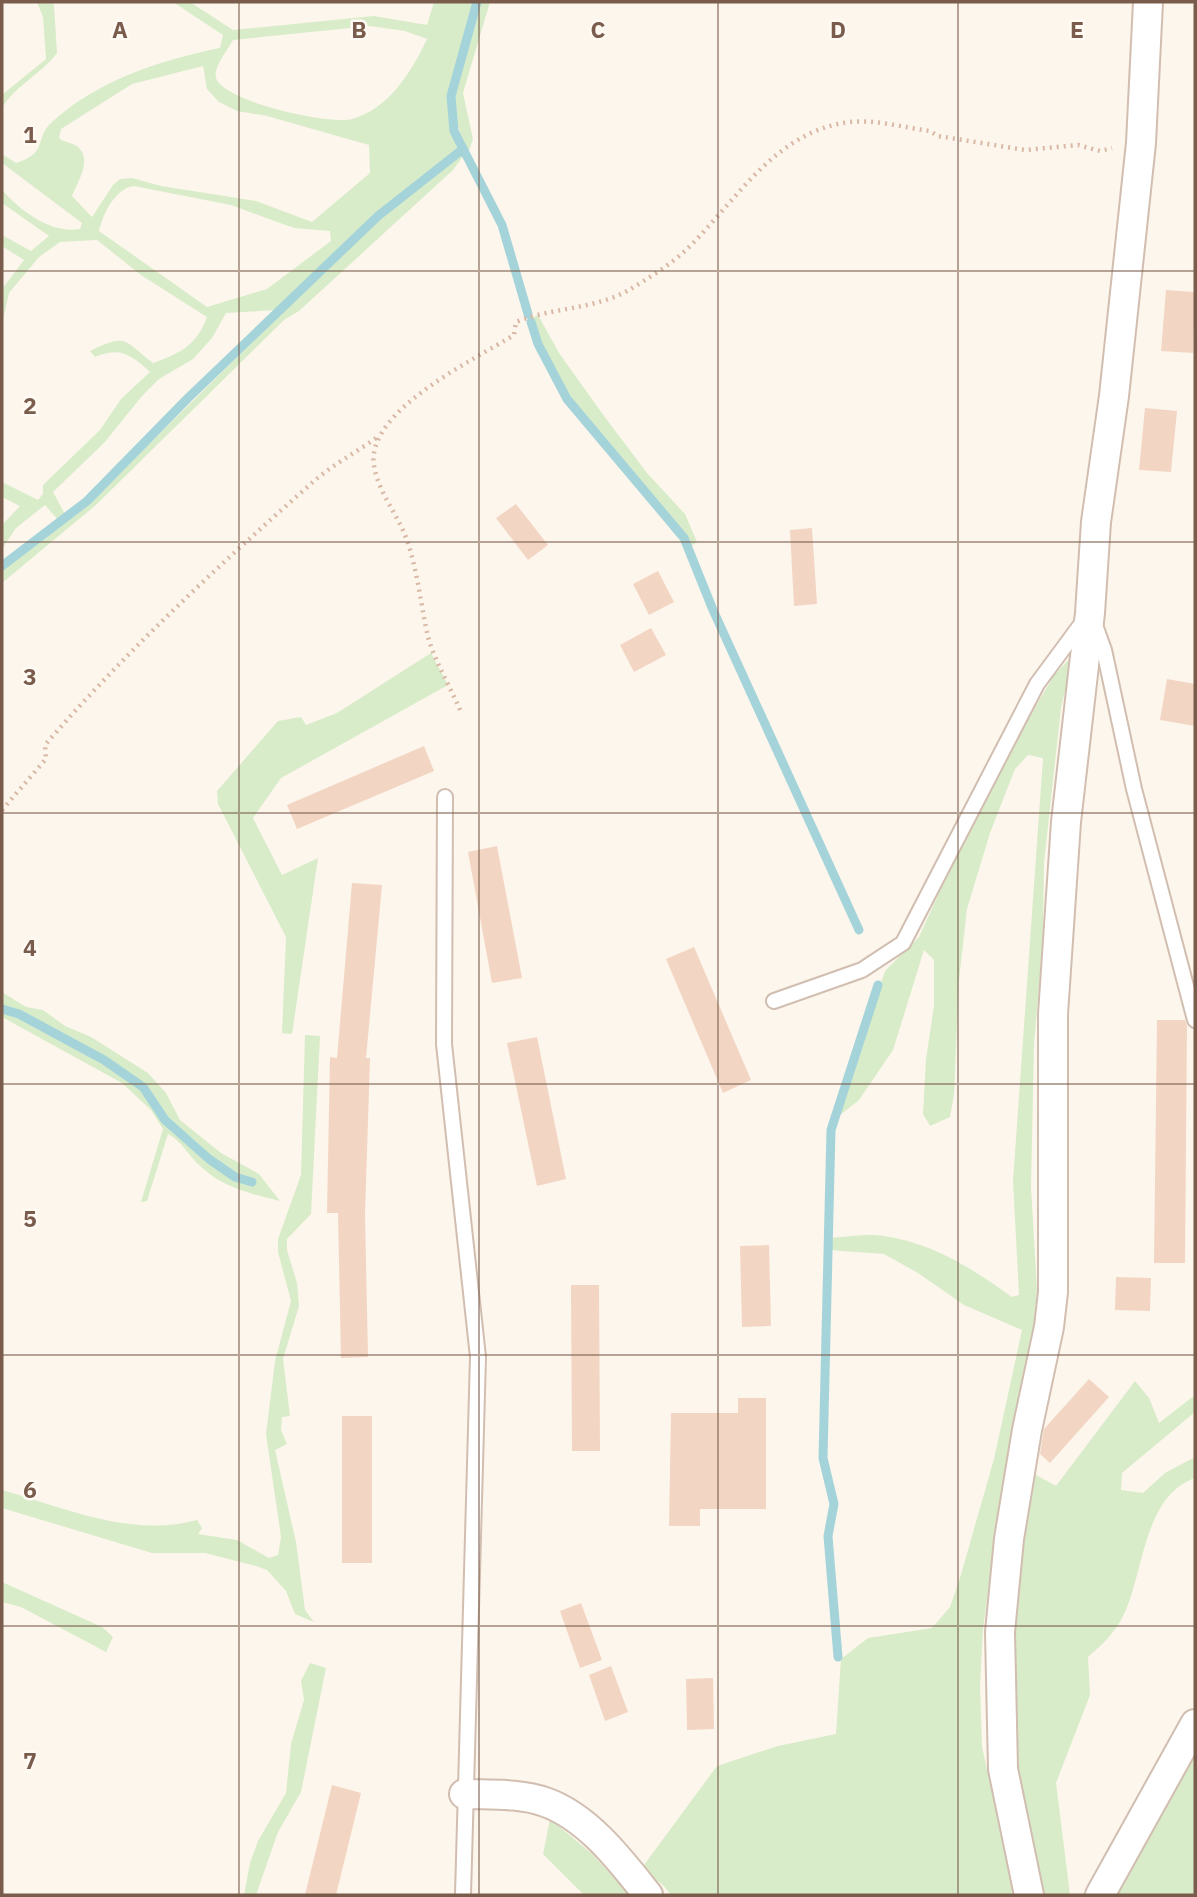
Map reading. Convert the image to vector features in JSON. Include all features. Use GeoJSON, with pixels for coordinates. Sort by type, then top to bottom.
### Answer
{"type":"FeatureCollection","features":[{"type":"Feature","properties":{"kind":"street"},"geometry":{"type":"LineString","coordinates":[[1029,1895],[1003,1769],[1000,1632],[1009,1539],[1027,1430],[1049,1327],[1053,1292],[1053,1014],[1066,822],[1090,613],[1096,522],[1114,396],[1141,144],[1148,2]]}},
{"type":"Feature","properties":{"kind":"street"},"geometry":{"type":"LineString","coordinates":[[1100,1895],[1195,1724]]}},
{"type":"Feature","properties":{"kind":"street"},"geometry":{"type":"LineString","coordinates":[[464,1794],[513,1796],[544,1801],[568,1814],[594,1835],[648,1895]]}},
{"type":"Feature","properties":{"kind":"lane"},"geometry":{"type":"LineString","coordinates":[[774,1001],[862,970],[903,943],[1037,684],[1090,613],[1104,650],[1137,802],[1195,1020]]}},
{"type":"Feature","properties":{"kind":"lane"},"geometry":{"type":"LineString","coordinates":[[445,797],[444,1044],[478,1357],[463,1895]]}},
{"type":"Feature","properties":{"kind":"path"},"geometry":{"type":"LineString","coordinates":[[460,710],[428,636],[408,543],[375,469],[373,453],[379,436],[388,420],[405,404],[514,335],[516,322],[537,313],[571,311],[600,303],[629,290],[684,252],[771,158],[790,142],[806,135],[850,122],[930,131],[938,136],[1025,150],[1078,145],[1100,151],[1141,144]]}},
{"type":"Feature","properties":{"kind":"path"},"geometry":{"type":"LineString","coordinates":[[2,810],[46,759],[45,745],[102,678],[144,636],[314,481],[379,436]]}},
{"type":"Feature","properties":{"kind":"green space"},"geometry":{"type":"Polygon","coordinates":[[[37,2],[52,2],[54,5],[57,53],[14,93],[2,108],[3,94],[46,59],[43,17],[37,2]]]}},
{"type":"Feature","properties":{"kind":"green space"},"geometry":{"type":"Polygon","coordinates":[[[173,2],[190,2],[233,30],[374,16],[427,25],[434,2],[474,2],[451,93],[450,111],[460,148],[377,214],[276,310],[226,313],[212,338],[193,359],[159,379],[104,443],[53,492],[66,516],[59,521],[45,505],[16,528],[2,549],[2,525],[20,506],[2,497],[2,482],[38,500],[43,494],[43,485],[100,430],[121,399],[150,372],[125,354],[112,352],[95,357],[90,351],[111,342],[124,342],[153,363],[187,347],[198,335],[207,317],[141,275],[97,240],[60,242],[39,257],[9,293],[2,324],[2,289],[24,260],[2,246],[2,235],[31,251],[49,236],[2,203],[2,190],[27,213],[48,224],[69,230],[80,229],[82,223],[2,163],[2,154],[16,163],[26,159],[37,150],[43,134],[52,122],[89,94],[153,66],[220,48],[223,35],[173,2]],[[370,26],[233,40],[219,64],[216,78],[223,87],[238,95],[279,110],[323,118],[352,119],[377,107],[388,98],[414,64],[427,39],[405,31],[370,26]],[[203,66],[132,84],[61,129],[59,138],[77,146],[83,153],[84,165],[72,196],[92,217],[113,185],[120,179],[132,178],[161,186],[256,201],[312,222],[370,173],[369,145],[267,116],[237,111],[219,102],[207,89],[203,66]],[[134,186],[127,188],[111,203],[99,231],[207,307],[267,289],[331,241],[330,231],[294,228],[231,205],[134,186]]]}},
{"type":"Feature","properties":{"kind":"green space"},"geometry":{"type":"Polygon","coordinates":[[[479,2],[490,2],[463,93],[473,139],[468,153],[459,129],[455,92],[479,2]]]}},
{"type":"Feature","properties":{"kind":"green space"},"geometry":{"type":"Polygon","coordinates":[[[462,152],[464,155],[453,170],[299,311],[284,320],[96,505],[2,583],[3,568],[89,503],[380,217],[462,152]]]}},
{"type":"Feature","properties":{"kind":"green space"},"geometry":{"type":"Polygon","coordinates":[[[538,315],[559,353],[604,416],[647,473],[685,514],[697,542],[691,546],[615,450],[569,398],[540,344],[532,318],[538,315]]]}},
{"type":"Feature","properties":{"kind":"green space"},"geometry":{"type":"Polygon","coordinates":[[[431,653],[448,685],[281,778],[253,818],[282,875],[318,858],[292,1034],[282,1033],[286,937],[218,804],[217,791],[278,721],[301,717],[306,725],[337,713],[431,653]]]}},
{"type":"Feature","properties":{"kind":"green space"},"geometry":{"type":"Polygon","coordinates":[[[1074,654],[1061,708],[1044,863],[1043,938],[1034,1044],[1031,1187],[1037,1290],[1034,1324],[999,1509],[983,1629],[980,1685],[982,1747],[1016,1895],[671,1895],[663,1885],[641,1869],[717,1766],[778,1746],[836,1734],[841,1659],[868,1638],[932,1628],[950,1607],[960,1578],[994,1459],[1022,1330],[964,1305],[918,1273],[884,1254],[829,1250],[829,1238],[877,1235],[902,1239],[952,1259],[1012,1297],[1019,1295],[1013,1181],[1043,758],[1028,755],[1015,769],[990,833],[967,909],[959,980],[954,1094],[950,1117],[930,1126],[923,1114],[926,1059],[934,1006],[934,960],[924,950],[893,1050],[859,1100],[835,1119],[885,971],[919,937],[980,803],[1054,675],[1074,654]]]}},
{"type":"Feature","properties":{"kind":"green space"},"geometry":{"type":"Polygon","coordinates":[[[2,992],[26,1007],[43,1010],[65,1026],[91,1037],[148,1073],[166,1093],[180,1120],[221,1153],[259,1174],[280,1201],[247,1192],[217,1179],[168,1134],[147,1201],[141,1202],[163,1129],[151,1110],[122,1083],[2,1017],[2,1011],[18,1016],[103,1062],[141,1088],[164,1122],[194,1145],[207,1161],[234,1179],[252,1184],[255,1182],[236,1175],[210,1157],[197,1142],[167,1119],[144,1085],[105,1058],[20,1012],[2,1006],[2,992]]]}},
{"type":"Feature","properties":{"kind":"green space"},"geometry":{"type":"Polygon","coordinates":[[[305,1035],[320,1036],[311,1214],[287,1239],[299,1306],[283,1359],[290,1416],[282,1417],[281,1430],[287,1444],[275,1450],[296,1542],[305,1610],[314,1622],[295,1614],[286,1591],[267,1570],[205,1553],[152,1553],[2,1508],[2,1490],[74,1512],[123,1523],[173,1525],[197,1520],[202,1528],[198,1534],[237,1540],[269,1558],[278,1555],[281,1537],[266,1434],[275,1361],[291,1301],[278,1252],[278,1239],[301,1175],[305,1035]]]}},
{"type":"Feature","properties":{"kind":"green space"},"geometry":{"type":"Polygon","coordinates":[[[1135,1381],[1149,1398],[1159,1423],[1195,1395],[1195,1412],[1122,1473],[1121,1490],[1143,1493],[1165,1473],[1195,1457],[1195,1478],[1178,1487],[1155,1517],[1125,1612],[1109,1637],[1088,1657],[1090,1695],[1056,1783],[1070,1895],[1042,1895],[1015,1780],[1008,1613],[1029,1471],[1056,1486],[1135,1381]]]}},
{"type":"Feature","properties":{"kind":"green space"},"geometry":{"type":"Polygon","coordinates":[[[2,1582],[102,1627],[113,1637],[106,1652],[21,1607],[2,1602],[2,1582]]]}},
{"type":"Feature","properties":{"kind":"green space"},"geometry":{"type":"Polygon","coordinates":[[[310,1663],[326,1668],[301,1792],[278,1832],[256,1895],[244,1895],[250,1863],[258,1841],[286,1793],[291,1744],[304,1700],[301,1681],[310,1663]]]}},
{"type":"Feature","properties":{"kind":"green space"},"geometry":{"type":"Polygon","coordinates":[[[1195,1748],[1195,1895],[1113,1895],[1195,1748]]]}},
{"type":"Feature","properties":{"kind":"green space"},"geometry":{"type":"Polygon","coordinates":[[[550,1819],[591,1853],[630,1895],[584,1895],[543,1854],[550,1819]]]}},
{"type":"Feature","properties":{"kind":"building"},"geometry":{"type":"Polygon","coordinates":[[[1166,290],[1195,292],[1193,353],[1161,351],[1166,290]]]}},
{"type":"Feature","properties":{"kind":"building"},"geometry":{"type":"Polygon","coordinates":[[[1145,408],[1177,411],[1171,472],[1139,470],[1145,408]]]}},
{"type":"Feature","properties":{"kind":"building"},"geometry":{"type":"Polygon","coordinates":[[[516,504],[548,545],[528,560],[496,518],[516,504]]]}},
{"type":"Feature","properties":{"kind":"building"},"geometry":{"type":"Polygon","coordinates":[[[812,528],[817,604],[794,606],[790,530],[812,528]]]}},
{"type":"Feature","properties":{"kind":"building"},"geometry":{"type":"Polygon","coordinates":[[[658,571],[674,602],[649,615],[633,584],[658,571]]]}},
{"type":"Feature","properties":{"kind":"building"},"geometry":{"type":"Polygon","coordinates":[[[651,628],[666,655],[634,672],[620,645],[651,628]]]}},
{"type":"Feature","properties":{"kind":"building"},"geometry":{"type":"Polygon","coordinates":[[[1167,679],[1195,684],[1195,726],[1160,720],[1167,679]]]}},
{"type":"Feature","properties":{"kind":"building"},"geometry":{"type":"Polygon","coordinates":[[[424,746],[434,771],[297,829],[287,805],[424,746]]]}},
{"type":"Feature","properties":{"kind":"building"},"geometry":{"type":"Polygon","coordinates":[[[497,846],[522,978],[492,983],[468,852],[497,846]]]}},
{"type":"Feature","properties":{"kind":"building"},"geometry":{"type":"Polygon","coordinates":[[[352,883],[382,885],[366,1058],[370,1058],[365,1214],[368,1357],[341,1358],[338,1213],[327,1213],[330,1057],[337,1058],[352,883]]]}},
{"type":"Feature","properties":{"kind":"building"},"geometry":{"type":"Polygon","coordinates":[[[694,947],[751,1080],[723,1093],[666,959],[694,947]]]}},
{"type":"Feature","properties":{"kind":"building"},"geometry":{"type":"Polygon","coordinates":[[[1157,1020],[1185,1020],[1187,1026],[1185,1263],[1154,1263],[1157,1020]]]}},
{"type":"Feature","properties":{"kind":"building"},"geometry":{"type":"Polygon","coordinates":[[[537,1037],[566,1179],[537,1186],[507,1043],[537,1037]]]}},
{"type":"Feature","properties":{"kind":"building"},"geometry":{"type":"Polygon","coordinates":[[[769,1245],[771,1326],[742,1327],[740,1246],[769,1245]]]}},
{"type":"Feature","properties":{"kind":"building"},"geometry":{"type":"Polygon","coordinates":[[[1116,1277],[1151,1278],[1150,1311],[1115,1310],[1116,1277]]]}},
{"type":"Feature","properties":{"kind":"building"},"geometry":{"type":"Polygon","coordinates":[[[571,1285],[599,1285],[600,1451],[572,1451],[571,1285]]]}},
{"type":"Feature","properties":{"kind":"building"},"geometry":{"type":"Polygon","coordinates":[[[1089,1379],[1109,1397],[1050,1463],[1040,1454],[1044,1429],[1089,1379]]]}},
{"type":"Feature","properties":{"kind":"building"},"geometry":{"type":"Polygon","coordinates":[[[738,1398],[766,1398],[766,1509],[700,1509],[700,1526],[669,1526],[671,1413],[738,1413],[738,1398]]]}},
{"type":"Feature","properties":{"kind":"building"},"geometry":{"type":"Polygon","coordinates":[[[342,1416],[372,1416],[372,1563],[342,1563],[342,1416]]]}},
{"type":"Feature","properties":{"kind":"building"},"geometry":{"type":"Polygon","coordinates":[[[581,1603],[602,1660],[580,1668],[560,1611],[581,1603]]]}},
{"type":"Feature","properties":{"kind":"building"},"geometry":{"type":"Polygon","coordinates":[[[611,1666],[628,1712],[605,1721],[589,1675],[611,1666]]]}},
{"type":"Feature","properties":{"kind":"building"},"geometry":{"type":"Polygon","coordinates":[[[713,1678],[714,1729],[687,1730],[686,1679],[713,1678]]]}},
{"type":"Feature","properties":{"kind":"building"},"geometry":{"type":"Polygon","coordinates":[[[332,1785],[361,1793],[336,1895],[305,1895],[332,1785]]]}},
{"type":"Feature","properties":{"kind":"waterway"},"geometry":{"type":"LineString","coordinates":[[477,2],[451,96],[454,131],[502,225],[528,314]]}},
{"type":"Feature","properties":{"kind":"waterway"},"geometry":{"type":"LineString","coordinates":[[2,566],[87,501],[188,398],[378,216],[463,149]]}},
{"type":"Feature","properties":{"kind":"waterway"},"geometry":{"type":"LineString","coordinates":[[531,322],[538,344],[567,399],[684,538],[713,610],[859,930]]}},
{"type":"Feature","properties":{"kind":"waterway"},"geometry":{"type":"LineString","coordinates":[[838,1657],[828,1536],[834,1504],[823,1458],[831,1130],[878,985]]}},
{"type":"Feature","properties":{"kind":"waterway"},"geometry":{"type":"LineString","coordinates":[[2,1009],[19,1014],[104,1060],[143,1087],[165,1120],[209,1159],[235,1177],[252,1182]]}}]}
